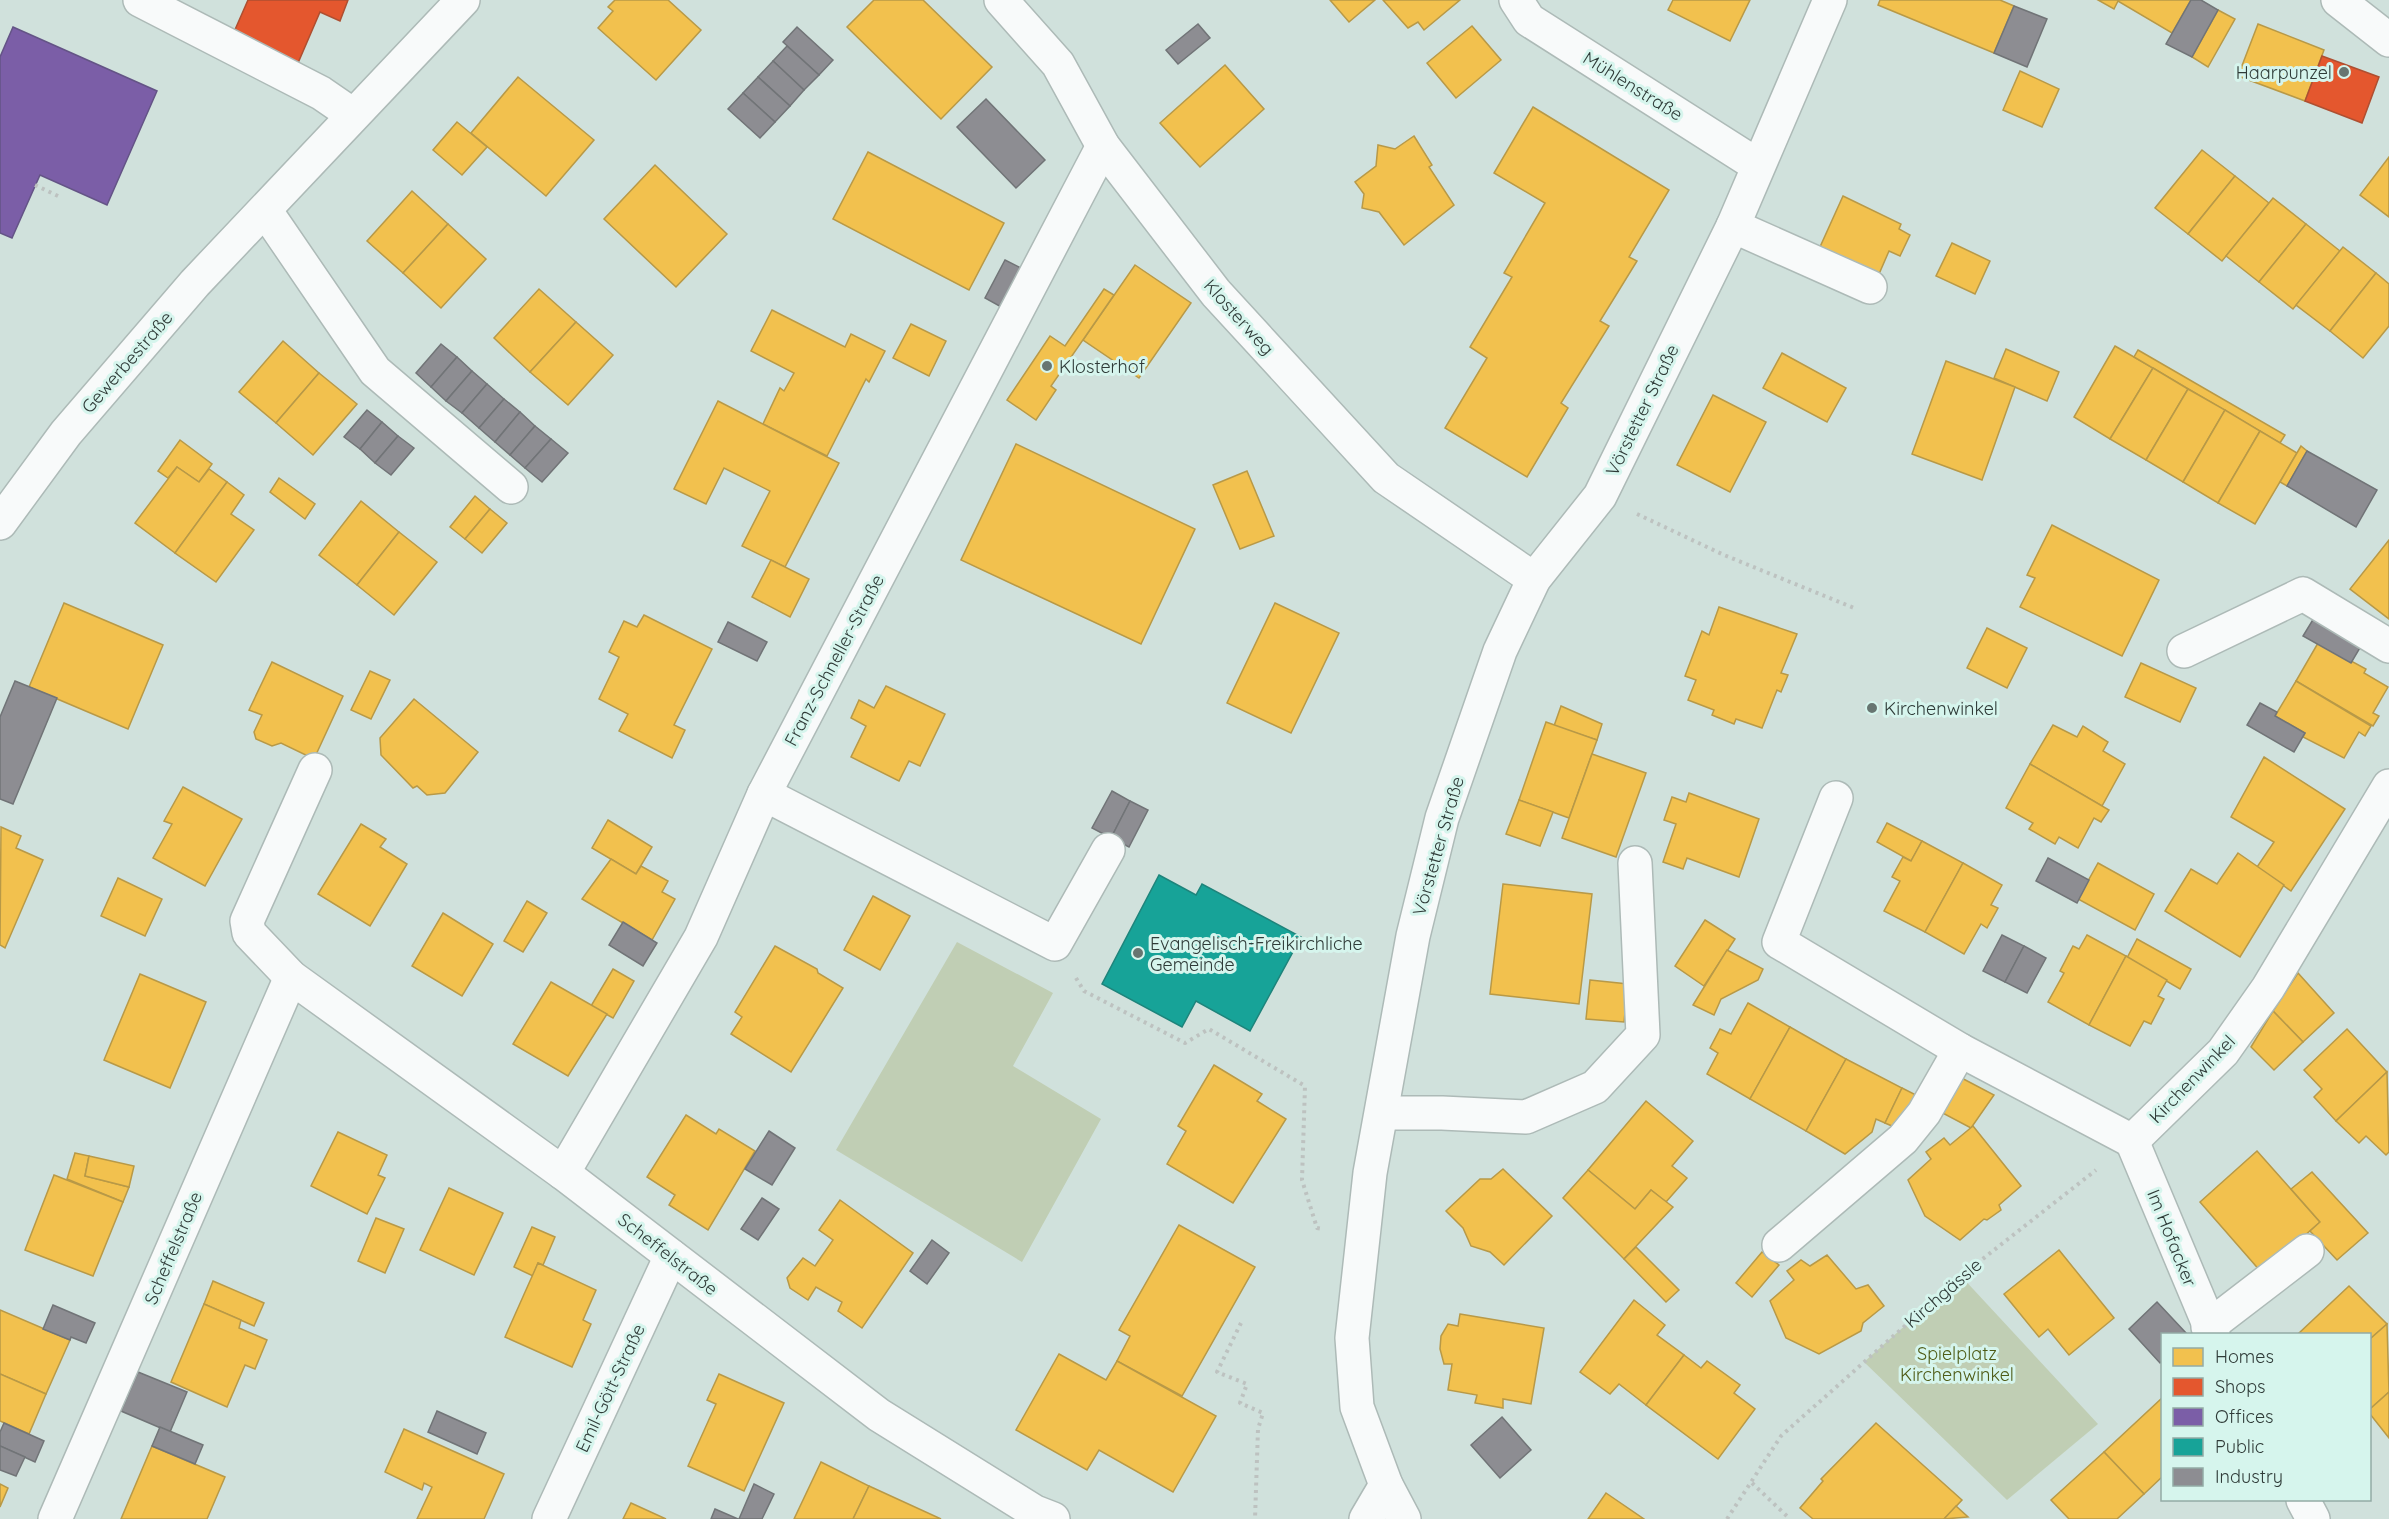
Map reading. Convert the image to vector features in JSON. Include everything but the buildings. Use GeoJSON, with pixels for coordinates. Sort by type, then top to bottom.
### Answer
{"type":"FeatureCollection","features":[{"type":"Feature","properties":{"kind":"street"},"geometry":{"type":"LineString","coordinates":[[140,0],[321,93],[353,115]]}},
{"type":"Feature","properties":{"kind":"street","name":"Gewerbestraße"},"geometry":{"type":"LineString","coordinates":[[0,524],[66,433],[195,283],[463,0]]}},
{"type":"Feature","properties":{"kind":"street","name":"Klosterweg"},"geometry":{"type":"LineString","coordinates":[[1001,0],[1058,64],[1103,146],[1216,293],[1386,478],[1534,579]]}},
{"type":"Feature","properties":{"kind":"street","name":"Mühlenstraße"},"geometry":{"type":"LineString","coordinates":[[1516,0],[1529,20],[1757,165]]}},
{"type":"Feature","properties":{"kind":"street","name":"Vörstetter Straße"},"geometry":{"type":"LineString","coordinates":[[1404,1519],[1386,1485],[1356,1407],[1352,1338],[1370,1173],[1383,1113],[1413,936],[1442,818],[1500,651],[1534,579],[1600,496],[1733,226],[1757,165],[1830,0]]}},
{"type":"Feature","properties":{"kind":"street"},"geometry":{"type":"LineString","coordinates":[[2338,0],[2389,40]]}},
{"type":"Feature","properties":{"kind":"street","name":"Franz-Schneller-Straße"},"geometry":{"type":"LineString","coordinates":[[562,1173],[701,937],[764,794],[1103,146]]}},
{"type":"Feature","properties":{"kind":"street"},"geometry":{"type":"LineString","coordinates":[[265,210],[375,371],[511,487]]}},
{"type":"Feature","properties":{"kind":"street"},"geometry":{"type":"LineString","coordinates":[[1733,226],[1870,288]]}},
{"type":"Feature","properties":{"kind":"street"},"geometry":{"type":"LineString","coordinates":[[2184,651],[2303,594],[2389,646]]}},
{"type":"Feature","properties":{"kind":"street","name":"Scheffelstraße"},"geometry":{"type":"LineString","coordinates":[[315,770],[247,921],[249,933],[291,976],[562,1173],[879,1415],[1035,1512],[1053,1519]]}},
{"type":"Feature","properties":{"kind":"street","name":"Kirchenwinkel"},"geometry":{"type":"LineString","coordinates":[[2132,1141],[2223,1052],[2268,988],[2389,786]]}},
{"type":"Feature","properties":{"kind":"street"},"geometry":{"type":"LineString","coordinates":[[764,794],[1055,944],[1108,850]]}},
{"type":"Feature","properties":{"kind":"street"},"geometry":{"type":"LineString","coordinates":[[1836,798],[1779,942],[1960,1050],[2132,1141]]}},
{"type":"Feature","properties":{"kind":"street"},"geometry":{"type":"LineString","coordinates":[[1383,1113],[1526,1117],[1595,1087],[1643,1035],[1635,864]]}},
{"type":"Feature","properties":{"kind":"street","name":"Scheffelstraße"},"geometry":{"type":"LineString","coordinates":[[55,1519],[291,976]]}},
{"type":"Feature","properties":{"kind":"street"},"geometry":{"type":"LineString","coordinates":[[1779,1245],[1903,1139],[1924,1113],[1960,1050]]}},
{"type":"Feature","properties":{"kind":"street","name":"Im Hofacker"},"geometry":{"type":"LineString","coordinates":[[2132,1141],[2211,1331]]}},
{"type":"Feature","properties":{"kind":"street"},"geometry":{"type":"LineString","coordinates":[[2211,1331],[2307,1251]]}},
{"type":"Feature","properties":{"kind":"street","name":"Emil-Gött-Straße"},"geometry":{"type":"LineString","coordinates":[[549,1519],[671,1256]]}},
{"type":"Feature","properties":{"kind":"street"},"geometry":{"type":"LineString","coordinates":[[1366,1519],[1386,1485]]}},
{"type":"Feature","properties":{"kind":"street"},"geometry":{"type":"LineString","coordinates":[[2304,1501],[2313,1519]]}},
{"type":"Feature","properties":{"kind":"path"},"geometry":{"type":"LineString","coordinates":[[35,185],[60,197]]}},
{"type":"Feature","properties":{"kind":"path"},"geometry":{"type":"LineString","coordinates":[[1600,496],[1724,555],[1854,608]]}},
{"type":"Feature","properties":{"kind":"path"},"geometry":{"type":"LineString","coordinates":[[1055,944],[1084,991],[1185,1043],[1209,1029],[1305,1086],[1302,1180],[1317,1228],[1364,1234]]}},
{"type":"Feature","properties":{"kind":"path","name":"Kirchgässle"},"geometry":{"type":"LineString","coordinates":[[1727,1519],[1781,1436],[1960,1276],[2132,1141]]}},
{"type":"Feature","properties":{"kind":"path"},"geometry":{"type":"LineString","coordinates":[[1241,1323],[1217,1372],[1246,1384],[1240,1403],[1263,1413],[1258,1429],[1255,1519]]}},
{"type":"Feature","properties":{"kind":"path"},"geometry":{"type":"LineString","coordinates":[[1752,1483],[1790,1519]]}},
{"type":"Feature","properties":{"kind":"green space"},"geometry":{"type":"Polygon","coordinates":[[[957,942],[1053,993],[1013,1066],[1101,1119],[1022,1262],[836,1150],[957,942]]]}},
{"type":"Feature","properties":{"kind":"green space","name":"Spielplatz Kirchenwinkel"},"geometry":{"type":"Polygon","coordinates":[[[1961,1276],[2098,1424],[2007,1500],[1864,1362],[1961,1276]]]}},
{"type":"Feature","properties":{"kind":"place","name":"Haarpunzel"},"geometry":{"type":"Point","coordinates":[2344,72]}},
{"type":"Feature","properties":{"kind":"place","name":"Klosterhof"},"geometry":{"type":"Point","coordinates":[1047,366]}},
{"type":"Feature","properties":{"kind":"place","name":"Kirchenwinkel"},"geometry":{"type":"Point","coordinates":[1872,708]}},
{"type":"Feature","properties":{"kind":"place","name":"Evangelisch-Freikirchliche Gemeinde"},"geometry":{"type":"Point","coordinates":[1138,953]}}]}
